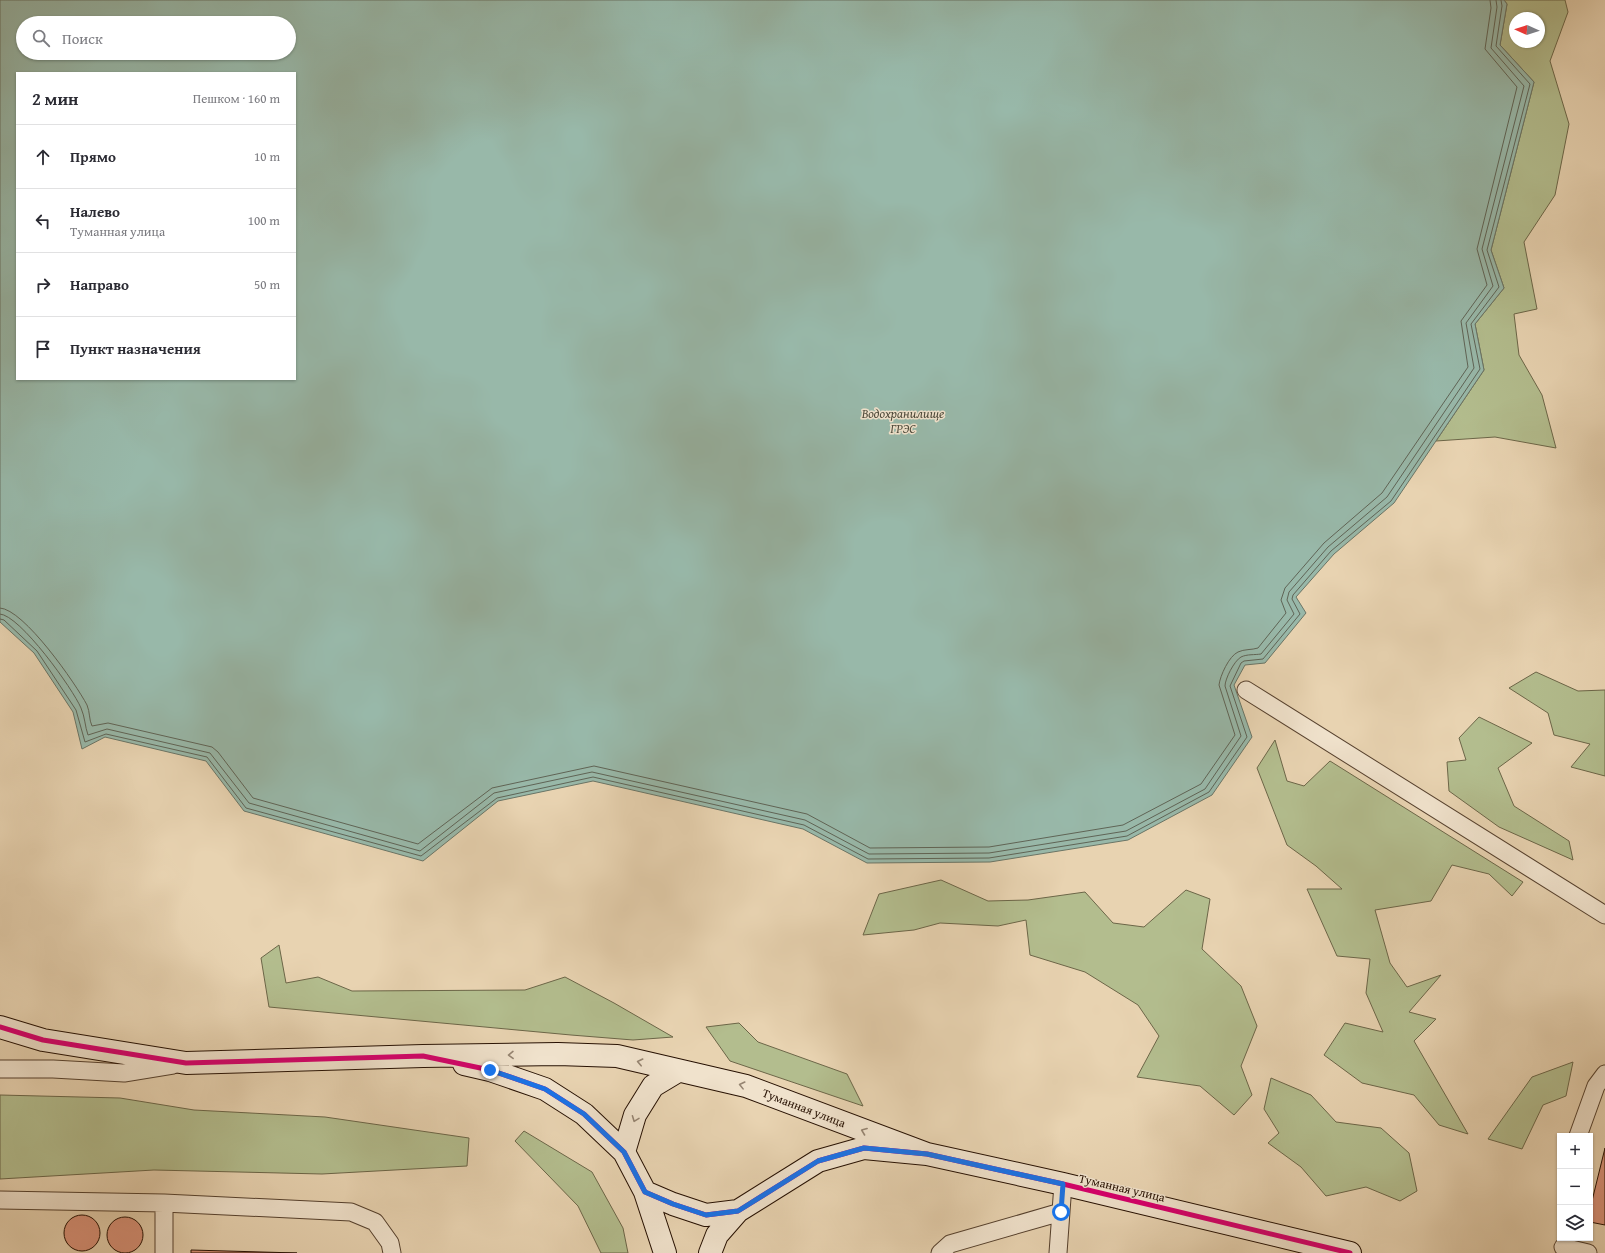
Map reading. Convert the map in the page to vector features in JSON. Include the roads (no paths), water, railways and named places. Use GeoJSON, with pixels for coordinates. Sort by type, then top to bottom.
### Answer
{"type":"FeatureCollection","features":[{"type":"Feature","properties":{"kind":"street"},"geometry":{"type":"LineString","coordinates":[[0,1027],[43,1040],[186,1063],[423,1056],[490,1070],[545,1089],[584,1114],[624,1152],[645,1192],[665,1253]]}},
{"type":"Feature","properties":{"kind":"street","name":"Туманная улица"},"geometry":{"type":"LineString","coordinates":[[423,1056],[558,1054],[617,1056],[746,1086],[927,1154]]}},
{"type":"Feature","properties":{"kind":"street"},"geometry":{"type":"LineString","coordinates":[[624,1152],[636,1115],[653,1086],[678,1071]]}},
{"type":"Feature","properties":{"kind":"street","name":"Туманная улица"},"geometry":{"type":"LineString","coordinates":[[645,1192],[673,1204],[706,1215],[738,1211],[818,1161],[864,1148],[927,1154],[1063,1184],[1350,1253]]}},
{"type":"Feature","properties":{"kind":"street"},"geometry":{"type":"LineString","coordinates":[[710,1253],[717,1235],[738,1211]]}},
{"type":"Feature","properties":{"kind":"lane"},"geometry":{"type":"LineString","coordinates":[[1246,690],[1605,914]]}},
{"type":"Feature","properties":{"kind":"lane"},"geometry":{"type":"LineString","coordinates":[[0,1069],[53,1069],[124,1073],[186,1063]]}},
{"type":"Feature","properties":{"kind":"lane"},"geometry":{"type":"LineString","coordinates":[[1579,1133],[1596,1086],[1605,1074]]}},
{"type":"Feature","properties":{"kind":"lane"},"geometry":{"type":"LineString","coordinates":[[1061,1252],[1063,1184]]}},
{"type":"Feature","properties":{"kind":"lane"},"geometry":{"type":"LineString","coordinates":[[0,1200],[164,1203],[351,1212],[375,1222],[390,1243],[392,1253]]}},
{"type":"Feature","properties":{"kind":"lane"},"geometry":{"type":"LineString","coordinates":[[164,1203],[164,1253]]}},
{"type":"Feature","properties":{"kind":"lane"},"geometry":{"type":"LineString","coordinates":[[940,1253],[950,1244],[1061,1212]]}},
{"type":"Feature","properties":{"kind":"lane"},"geometry":{"type":"LineString","coordinates":[[1563,1247],[1588,1253]]}},
{"type":"Feature","properties":{"kind":"water","name":"Водохранилище ГРЭС"},"geometry":{"type":"Polygon","coordinates":[[[0,0],[1504,0],[1507,4],[1500,45],[1534,82],[1491,250],[1504,288],[1475,324],[1484,370],[1394,503],[1334,554],[1296,597],[1306,613],[1265,663],[1245,665],[1234,685],[1252,737],[1212,795],[1128,840],[990,862],[867,863],[803,829],[593,781],[498,801],[423,861],[244,811],[206,761],[105,737],[82,749],[73,712],[34,653],[0,622],[0,0]]]}}]}
